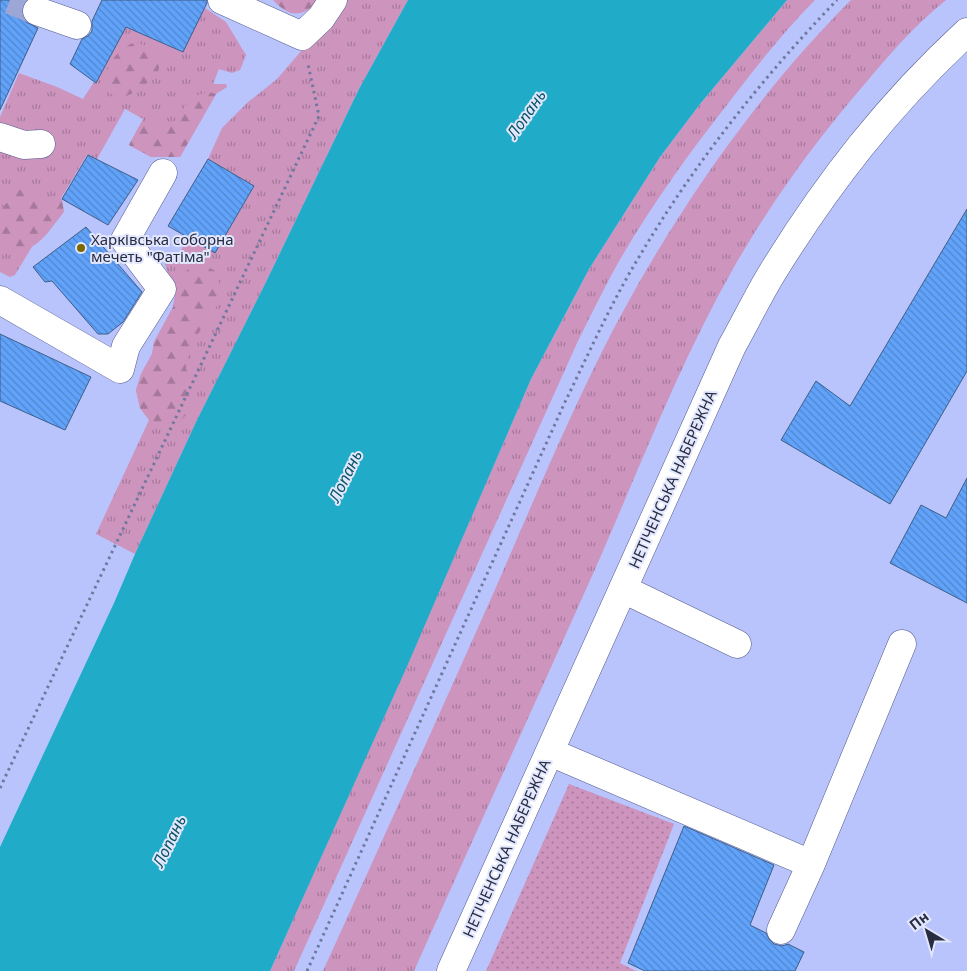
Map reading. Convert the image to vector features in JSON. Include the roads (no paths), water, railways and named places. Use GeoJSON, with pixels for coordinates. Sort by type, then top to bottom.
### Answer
{"type":"FeatureCollection","features":[{"type":"Feature","properties":{"kind":"main road"},"geometry":{"type":"LineString","coordinates":[[222,0],[302,36],[321,18],[333,0]]}},
{"type":"Feature","properties":{"kind":"main road"},"geometry":{"type":"LineString","coordinates":[[37,11],[77,25]]}},
{"type":"Feature","properties":{"kind":"main road","name":"НЕТІЧЕНСЬКА НАБЕРЕЖНА"},"geometry":{"type":"LineString","coordinates":[[451,971],[732,346],[771,274],[838,175],[870,133],[906,92],[967,32]]}},
{"type":"Feature","properties":{"kind":"main road"},"geometry":{"type":"LineString","coordinates":[[0,137],[24,145],[41,144]]}},
{"type":"Feature","properties":{"kind":"main road"},"geometry":{"type":"LineString","coordinates":[[0,300],[120,369],[126,346],[162,289],[125,240],[163,173]]}},
{"type":"Feature","properties":{"kind":"main road"},"geometry":{"type":"LineString","coordinates":[[623,588],[737,644]]}},
{"type":"Feature","properties":{"kind":"main road"},"geometry":{"type":"LineString","coordinates":[[781,930],[811,864],[902,644]]}},
{"type":"Feature","properties":{"kind":"main road"},"geometry":{"type":"LineString","coordinates":[[550,752],[811,864]]}},
{"type":"Feature","properties":{"kind":"water","name":"Лопань"},"geometry":{"type":"Polygon","coordinates":[[[408,0],[787,0],[700,104],[660,157],[589,269],[531,379],[408,664],[270,971],[0,971],[0,847],[196,422],[359,89],[408,0]]]}},
{"type":"Feature","properties":{"kind":"tunnel"},"geometry":{"type":"LineString","coordinates":[[10,0],[37,11]]}},
{"type":"Feature","properties":{"kind":"place","name":"Харківська соборна мечеть \"Фатіма\""},"geometry":{"type":"Point","coordinates":[81,248]}}]}
